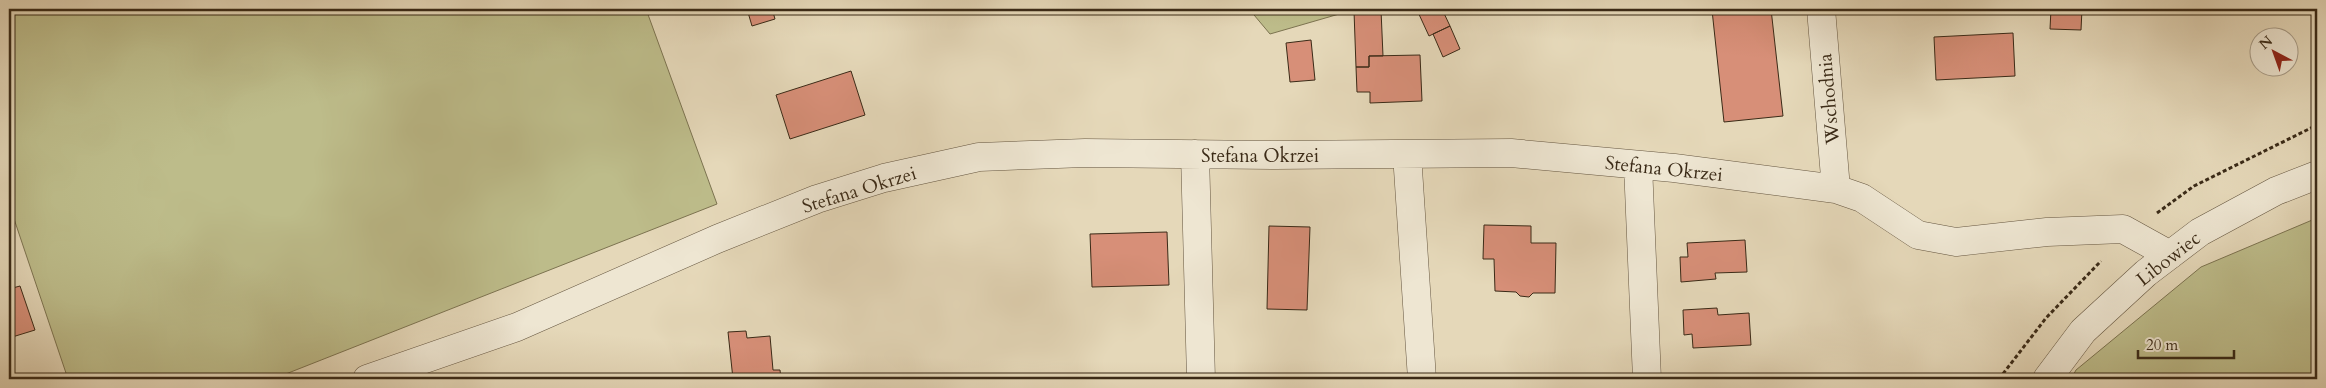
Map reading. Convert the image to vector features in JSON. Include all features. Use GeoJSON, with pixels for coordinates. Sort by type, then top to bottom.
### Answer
{"type":"FeatureCollection","features":[{"type":"Feature","properties":{"kind":"street","name":"Wschodnia"},"geometry":{"type":"LineString","coordinates":[[1821,9],[1836,189]]}},
{"type":"Feature","properties":{"kind":"street","name":"Stefana Okrzei"},"geometry":{"type":"LineString","coordinates":[[367,379],[517,327],[717,239],[817,199],[884,178],[979,157],[1085,153],[1511,153],[1779,180],[1836,189],[1862,198],[1918,235],[1956,242],[2047,232],[2123,229],[2170,255]]}},
{"type":"Feature","properties":{"kind":"street"},"geometry":{"type":"LineString","coordinates":[[1195,154],[1200,379]]}},
{"type":"Feature","properties":{"kind":"street"},"geometry":{"type":"LineString","coordinates":[[1407,154],[1422,379]]}},
{"type":"Feature","properties":{"kind":"street"},"geometry":{"type":"LineString","coordinates":[[1638,165],[1647,379]]}},
{"type":"Feature","properties":{"kind":"street","name":"Libowiec"},"geometry":{"type":"LineString","coordinates":[[2047,379],[2083,331],[2146,272],[2200,232],[2276,191],[2317,175]]}},
{"type":"Feature","properties":{"kind":"shaded area"},"geometry":{"type":"Polygon","coordinates":[[[9,9],[646,9],[717,204],[273,379],[68,379],[9,204],[9,9]]]}},
{"type":"Feature","properties":{"kind":"shaded area"},"geometry":{"type":"Polygon","coordinates":[[[1249,9],[1363,9],[1353,10],[1270,34],[1249,9]]]}},
{"type":"Feature","properties":{"kind":"shaded area"},"geometry":{"type":"Polygon","coordinates":[[[2317,218],[2317,379],[2071,379],[2076,370],[2201,267],[2317,218]]]}},
{"type":"Feature","properties":{"kind":"building"},"geometry":{"type":"Polygon","coordinates":[[[747,9],[785,9],[773,12],[775,19],[752,26],[747,9]]]}},
{"type":"Feature","properties":{"kind":"building"},"geometry":{"type":"Polygon","coordinates":[[[1442,9],[1450,26],[1429,36],[1417,10],[1442,9]]]}},
{"type":"Feature","properties":{"kind":"building"},"geometry":{"type":"Polygon","coordinates":[[[1771,9],[1783,116],[1724,122],[1712,10],[1771,9]]]}},
{"type":"Feature","properties":{"kind":"building"},"geometry":{"type":"Polygon","coordinates":[[[2051,9],[2082,9],[2081,30],[2050,29],[2051,9]]]}},
{"type":"Feature","properties":{"kind":"building"},"geometry":{"type":"Polygon","coordinates":[[[1381,10],[1383,56],[1369,56],[1369,67],[1356,67],[1354,11],[1381,10]]]}},
{"type":"Feature","properties":{"kind":"building"},"geometry":{"type":"Polygon","coordinates":[[[1450,26],[1460,49],[1443,57],[1433,34],[1450,26]]]}},
{"type":"Feature","properties":{"kind":"building"},"geometry":{"type":"Polygon","coordinates":[[[2013,33],[2015,76],[1936,80],[1934,37],[2013,33]]]}},
{"type":"Feature","properties":{"kind":"building"},"geometry":{"type":"Polygon","coordinates":[[[1311,40],[1315,80],[1290,82],[1286,43],[1311,40]]]}},
{"type":"Feature","properties":{"kind":"building"},"geometry":{"type":"Polygon","coordinates":[[[1420,55],[1422,101],[1370,103],[1370,92],[1357,92],[1356,67],[1369,67],[1369,56],[1420,55]]]}},
{"type":"Feature","properties":{"kind":"building"},"geometry":{"type":"Polygon","coordinates":[[[851,71],[865,115],[790,139],[776,95],[851,71]]]}},
{"type":"Feature","properties":{"kind":"building"},"geometry":{"type":"Polygon","coordinates":[[[1484,225],[1531,226],[1531,243],[1556,243],[1555,293],[1533,293],[1529,297],[1520,296],[1516,292],[1495,291],[1494,259],[1483,259],[1484,225]]]}},
{"type":"Feature","properties":{"kind":"building"},"geometry":{"type":"Polygon","coordinates":[[[1269,226],[1310,227],[1307,310],[1267,309],[1269,226]]]}},
{"type":"Feature","properties":{"kind":"building"},"geometry":{"type":"Polygon","coordinates":[[[1167,232],[1169,285],[1092,287],[1090,234],[1167,232]]]}},
{"type":"Feature","properties":{"kind":"building"},"geometry":{"type":"Polygon","coordinates":[[[1745,240],[1747,272],[1715,273],[1716,279],[1681,282],[1680,257],[1688,257],[1687,243],[1745,240]]]}},
{"type":"Feature","properties":{"kind":"building"},"geometry":{"type":"Polygon","coordinates":[[[20,286],[35,330],[9,338],[9,289],[20,286]]]}},
{"type":"Feature","properties":{"kind":"building"},"geometry":{"type":"Polygon","coordinates":[[[1717,308],[1718,315],[1749,313],[1751,345],[1693,348],[1692,334],[1684,335],[1683,310],[1717,308]]]}},
{"type":"Feature","properties":{"kind":"building"},"geometry":{"type":"Polygon","coordinates":[[[746,331],[747,338],[770,336],[773,370],[780,370],[781,379],[733,379],[728,332],[746,331]]]}}]}
